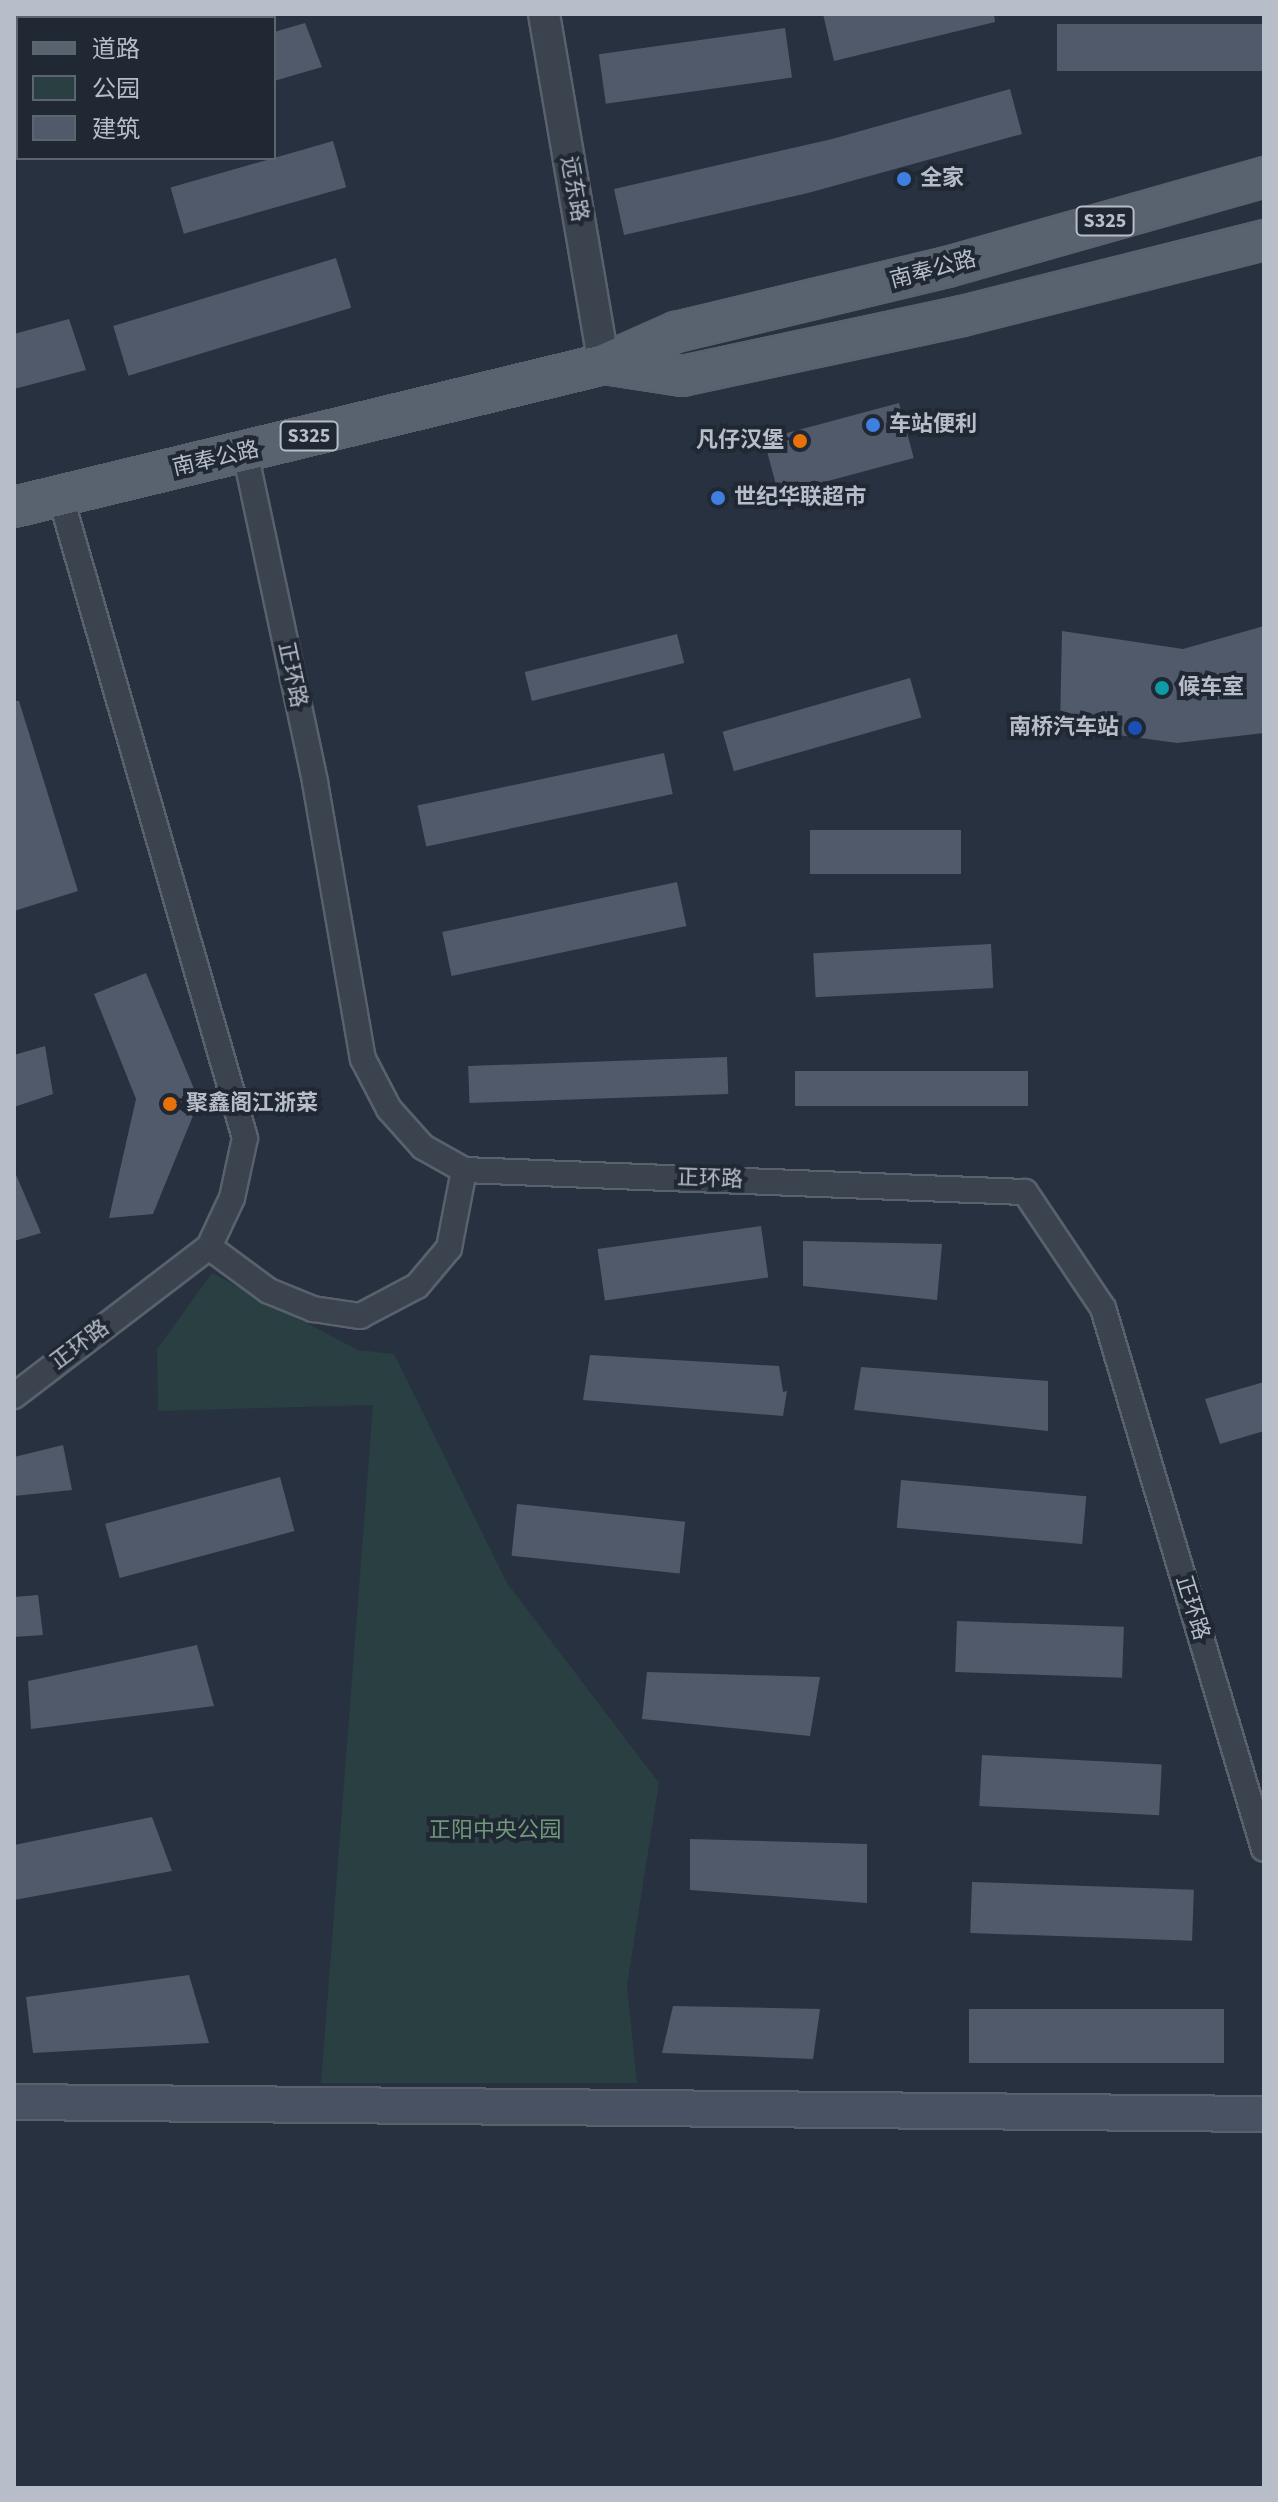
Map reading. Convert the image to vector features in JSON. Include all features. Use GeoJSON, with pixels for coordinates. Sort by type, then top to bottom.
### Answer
{"type":"FeatureCollection","features":[{"type":"Feature","properties":{"kind":"main road","name":"南奉公路"},"geometry":{"type":"LineString","coordinates":[[14,507],[604,364],[676,332],[947,267],[1264,177]]}},
{"type":"Feature","properties":{"kind":"main road","name":"南奉公路"},"geometry":{"type":"LineString","coordinates":[[604,364],[682,376],[962,316],[1264,240]]}},
{"type":"Feature","properties":{"kind":"main road"},"geometry":{"type":"LineString","coordinates":[[14,2102],[1264,2114]]}},
{"type":"Feature","properties":{"kind":"street","name":"远东路"},"geometry":{"type":"LineString","coordinates":[[544,14],[604,364]]}},
{"type":"Feature","properties":{"kind":"street","name":"正环路"},"geometry":{"type":"LineString","coordinates":[[245,452],[315,782],[363,1059],[389,1109],[423,1147],[464,1170],[1025,1192],[1103,1308],[1264,1849]]}},
{"type":"Feature","properties":{"kind":"street","name":"正环路"},"geometry":{"type":"LineString","coordinates":[[14,1396],[209,1247],[232,1198],[245,1138],[60,495]]}},
{"type":"Feature","properties":{"kind":"street"},"geometry":{"type":"LineString","coordinates":[[209,1247],[269,1291],[313,1309],[360,1316],[417,1286],[449,1248],[464,1170]]}},
{"type":"Feature","properties":{"kind":"green space","name":"正阳中央公园"},"geometry":{"type":"Polygon","coordinates":[[[212,1273],[358,1350],[394,1354],[507,1583],[659,1783],[627,1985],[637,2083],[321,2083],[373,1405],[158,1411],[157,1349],[212,1273]]]}},
{"type":"Feature","properties":{"kind":"building"},"geometry":{"type":"Polygon","coordinates":[[[823,14],[994,14],[995,22],[834,61],[823,14]]]}},
{"type":"Feature","properties":{"kind":"building"},"geometry":{"type":"Polygon","coordinates":[[[305,23],[322,67],[276,80],[276,31],[305,23]]]}},
{"type":"Feature","properties":{"kind":"building"},"geometry":{"type":"Polygon","coordinates":[[[1057,24],[1264,24],[1264,71],[1057,71],[1057,24]]]}},
{"type":"Feature","properties":{"kind":"building"},"geometry":{"type":"Polygon","coordinates":[[[785,28],[792,78],[606,104],[599,54],[785,28]]]}},
{"type":"Feature","properties":{"kind":"building"},"geometry":{"type":"Polygon","coordinates":[[[1010,89],[1022,134],[808,193],[624,235],[614,189],[832,139],[1010,89]]]}},
{"type":"Feature","properties":{"kind":"building"},"geometry":{"type":"Polygon","coordinates":[[[333,141],[346,187],[184,234],[171,188],[276,160],[276,157],[333,141]]]}},
{"type":"Feature","properties":{"kind":"building"},"geometry":{"type":"Polygon","coordinates":[[[336,258],[351,308],[128,376],[113,326],[336,258]]]}},
{"type":"Feature","properties":{"kind":"building"},"geometry":{"type":"Polygon","coordinates":[[[69,319],[86,370],[14,389],[14,334],[69,319]]]}},
{"type":"Feature","properties":{"kind":"building"},"geometry":{"type":"Polygon","coordinates":[[[899,403],[914,458],[779,494],[764,439],[899,403]]]}},
{"type":"Feature","properties":{"kind":"building","name":"候车室"},"geometry":{"type":"Polygon","coordinates":[[[1264,626],[1264,733],[1177,743],[1060,727],[1062,631],[1183,649],[1264,626]]]}},
{"type":"Feature","properties":{"kind":"building"},"geometry":{"type":"Polygon","coordinates":[[[677,634],[684,663],[532,701],[525,672],[677,634]]]}},
{"type":"Feature","properties":{"kind":"building"},"geometry":{"type":"Polygon","coordinates":[[[910,678],[921,717],[734,771],[723,732],[910,678]]]}},
{"type":"Feature","properties":{"kind":"building"},"geometry":{"type":"Polygon","coordinates":[[[14,701],[19,701],[78,891],[14,911],[14,701]]]}},
{"type":"Feature","properties":{"kind":"building"},"geometry":{"type":"Polygon","coordinates":[[[664,753],[673,794],[426,846],[418,805],[664,753]]]}},
{"type":"Feature","properties":{"kind":"building"},"geometry":{"type":"Polygon","coordinates":[[[810,830],[961,830],[961,874],[810,874],[810,830]]]}},
{"type":"Feature","properties":{"kind":"building"},"geometry":{"type":"Polygon","coordinates":[[[677,882],[686,926],[452,976],[442,932],[677,882]]]}},
{"type":"Feature","properties":{"kind":"building"},"geometry":{"type":"Polygon","coordinates":[[[991,944],[993,988],[816,997],[813,953],[991,944]]]}},
{"type":"Feature","properties":{"kind":"building"},"geometry":{"type":"Polygon","coordinates":[[[146,973],[199,1101],[153,1214],[109,1218],[136,1099],[94,994],[146,973]]]}},
{"type":"Feature","properties":{"kind":"building"},"geometry":{"type":"Polygon","coordinates":[[[45,1046],[53,1094],[14,1107],[14,1055],[45,1046]]]}},
{"type":"Feature","properties":{"kind":"building"},"geometry":{"type":"Polygon","coordinates":[[[727,1057],[728,1094],[469,1103],[468,1066],[727,1057]]]}},
{"type":"Feature","properties":{"kind":"building"},"geometry":{"type":"Polygon","coordinates":[[[795,1071],[1028,1071],[1028,1106],[795,1106],[795,1071]]]}},
{"type":"Feature","properties":{"kind":"building"},"geometry":{"type":"Polygon","coordinates":[[[14,1170],[41,1233],[14,1241],[14,1170]]]}},
{"type":"Feature","properties":{"kind":"building"},"geometry":{"type":"Polygon","coordinates":[[[761,1226],[768,1277],[605,1300],[598,1249],[761,1226]]]}},
{"type":"Feature","properties":{"kind":"building"},"geometry":{"type":"Polygon","coordinates":[[[803,1241],[942,1244],[937,1300],[803,1286],[803,1241]]]}},
{"type":"Feature","properties":{"kind":"building"},"geometry":{"type":"Polygon","coordinates":[[[590,1355],[779,1366],[783,1392],[787,1391],[783,1416],[583,1400],[590,1355]]]}},
{"type":"Feature","properties":{"kind":"building"},"geometry":{"type":"Polygon","coordinates":[[[861,1367],[1048,1381],[1048,1431],[854,1410],[861,1367]]]}},
{"type":"Feature","properties":{"kind":"building"},"geometry":{"type":"Polygon","coordinates":[[[1264,1382],[1264,1431],[1220,1444],[1205,1399],[1264,1382]]]}},
{"type":"Feature","properties":{"kind":"building"},"geometry":{"type":"Polygon","coordinates":[[[63,1445],[72,1490],[14,1496],[14,1457],[63,1445]]]}},
{"type":"Feature","properties":{"kind":"building"},"geometry":{"type":"Polygon","coordinates":[[[280,1477],[294,1531],[120,1578],[105,1524],[280,1477]]]}},
{"type":"Feature","properties":{"kind":"building"},"geometry":{"type":"Polygon","coordinates":[[[901,1480],[1086,1496],[1082,1544],[897,1528],[901,1480]]]}},
{"type":"Feature","properties":{"kind":"building"},"geometry":{"type":"Polygon","coordinates":[[[517,1504],[685,1522],[680,1573],[512,1556],[517,1504]]]}},
{"type":"Feature","properties":{"kind":"building"},"geometry":{"type":"Polygon","coordinates":[[[38,1595],[43,1635],[14,1637],[14,1597],[38,1595]]]}},
{"type":"Feature","properties":{"kind":"building"},"geometry":{"type":"Polygon","coordinates":[[[957,1621],[1124,1627],[1122,1678],[955,1672],[957,1621]]]}},
{"type":"Feature","properties":{"kind":"building"},"geometry":{"type":"Polygon","coordinates":[[[197,1645],[214,1706],[31,1729],[28,1681],[197,1645]]]}},
{"type":"Feature","properties":{"kind":"building"},"geometry":{"type":"Polygon","coordinates":[[[647,1672],[820,1677],[810,1736],[642,1719],[647,1672]]]}},
{"type":"Feature","properties":{"kind":"building"},"geometry":{"type":"Polygon","coordinates":[[[982,1755],[1162,1764],[1159,1815],[979,1806],[982,1755]]]}},
{"type":"Feature","properties":{"kind":"building"},"geometry":{"type":"Polygon","coordinates":[[[152,1817],[172,1871],[14,1900],[14,1845],[152,1817]]]}},
{"type":"Feature","properties":{"kind":"building"},"geometry":{"type":"Polygon","coordinates":[[[690,1839],[867,1844],[867,1903],[690,1890],[690,1839]]]}},
{"type":"Feature","properties":{"kind":"building"},"geometry":{"type":"Polygon","coordinates":[[[972,1882],[1194,1890],[1192,1941],[970,1933],[972,1882]]]}},
{"type":"Feature","properties":{"kind":"building"},"geometry":{"type":"Polygon","coordinates":[[[189,1975],[209,2043],[33,2053],[26,1997],[189,1975]]]}},
{"type":"Feature","properties":{"kind":"building"},"geometry":{"type":"Polygon","coordinates":[[[673,2006],[820,2009],[813,2059],[662,2053],[673,2006]]]}},
{"type":"Feature","properties":{"kind":"building"},"geometry":{"type":"Polygon","coordinates":[[[969,2009],[1224,2009],[1224,2063],[969,2063],[969,2009]]]}},
{"type":"Feature","properties":{"kind":"place","name":"全家"},"geometry":{"type":"Point","coordinates":[904,179]}},
{"type":"Feature","properties":{"kind":"place","name":"车站便利"},"geometry":{"type":"Point","coordinates":[873,425]}},
{"type":"Feature","properties":{"kind":"place","name":"凡仔汉堡"},"geometry":{"type":"Point","coordinates":[800,441]}},
{"type":"Feature","properties":{"kind":"place","name":"世纪华联超市"},"geometry":{"type":"Point","coordinates":[718,498]}},
{"type":"Feature","properties":{"kind":"place","name":"候车室"},"geometry":{"type":"Point","coordinates":[1162,688]}},
{"type":"Feature","properties":{"kind":"place","name":"南桥汽车站"},"geometry":{"type":"Point","coordinates":[1135,728]}},
{"type":"Feature","properties":{"kind":"place","name":"聚鑫阁江浙菜"},"geometry":{"type":"Point","coordinates":[170,1104]}}]}
